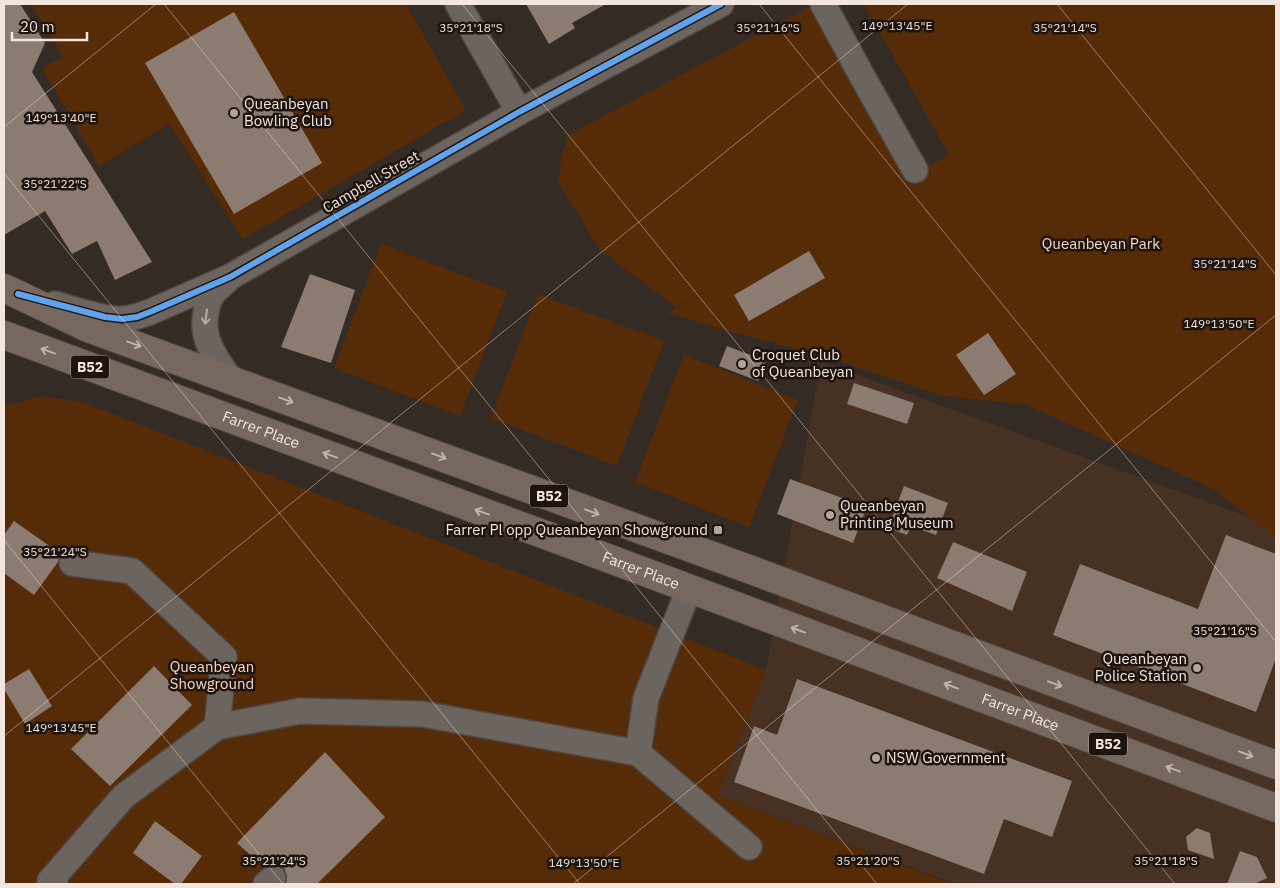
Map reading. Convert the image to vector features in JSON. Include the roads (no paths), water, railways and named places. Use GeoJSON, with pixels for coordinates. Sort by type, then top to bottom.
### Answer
{"type":"FeatureCollection","features":[{"type":"Feature","properties":{"kind":"highway"},"geometry":{"type":"LineString","coordinates":[[4,327],[11,314],[11,291]]}},
{"type":"Feature","properties":{"kind":"highway","name":"B52"},"geometry":{"type":"LineString","coordinates":[[11,291],[88,328],[734,564],[1276,765]]}},
{"type":"Feature","properties":{"kind":"highway","name":"Farrer Place"},"geometry":{"type":"LineString","coordinates":[[4,335],[1276,808]]}},
{"type":"Feature","properties":{"kind":"highway"},"geometry":{"type":"LineString","coordinates":[[996,704],[1010,667]]}},
{"type":"Feature","properties":{"kind":"street"},"geometry":{"type":"LineString","coordinates":[[458,4],[519,112]]}},
{"type":"Feature","properties":{"kind":"street","name":"Campbell Street"},"geometry":{"type":"LineString","coordinates":[[11,291],[104,317],[122,319],[137,317],[150,312],[230,277],[519,112],[721,4]]}},
{"type":"Feature","properties":{"kind":"street"},"geometry":{"type":"LineString","coordinates":[[823,4],[915,170]]}},
{"type":"Feature","properties":{"kind":"street","name":"Campbell Street"},"geometry":{"type":"LineString","coordinates":[[230,277],[211,297],[204,318],[205,333],[210,348],[230,379]]}},
{"type":"Feature","properties":{"kind":"street"},"geometry":{"type":"LineString","coordinates":[[72,563],[132,571],[224,657],[217,727]]}},
{"type":"Feature","properties":{"kind":"street"},"geometry":{"type":"LineString","coordinates":[[638,753],[646,698],[689,589]]}},
{"type":"Feature","properties":{"kind":"street"},"geometry":{"type":"LineString","coordinates":[[51,883],[124,796],[217,727],[300,711],[422,714],[638,753],[749,847]]}},
{"type":"Feature","properties":{"kind":"place","name":"Queanbeyan Bowling Club"},"geometry":{"type":"Point","coordinates":[234,113]}},
{"type":"Feature","properties":{"kind":"place","name":"Croquet Club of Queanbeyan"},"geometry":{"type":"Point","coordinates":[742,364]}},
{"type":"Feature","properties":{"kind":"place","name":"Queanbeyan Printing Museum"},"geometry":{"type":"Point","coordinates":[830,515]}},
{"type":"Feature","properties":{"kind":"place","name":"Farrer Pl opp Queanbeyan Showground"},"geometry":{"type":"Point","coordinates":[718,530]}},
{"type":"Feature","properties":{"kind":"place","name":"Queanbeyan Police Station"},"geometry":{"type":"Point","coordinates":[1197,668]}},
{"type":"Feature","properties":{"kind":"place","name":"NSW Government"},"geometry":{"type":"Point","coordinates":[876,758]}},
{"type":"Feature","properties":{"kind":"park label","name":"Queanbeyan Park"},"geometry":{"type":"Point","coordinates":[1101,244]}},
{"type":"Feature","properties":{"kind":"park label","name":"Queanbeyan Showground"},"geometry":{"type":"Point","coordinates":[212,676]}}]}
